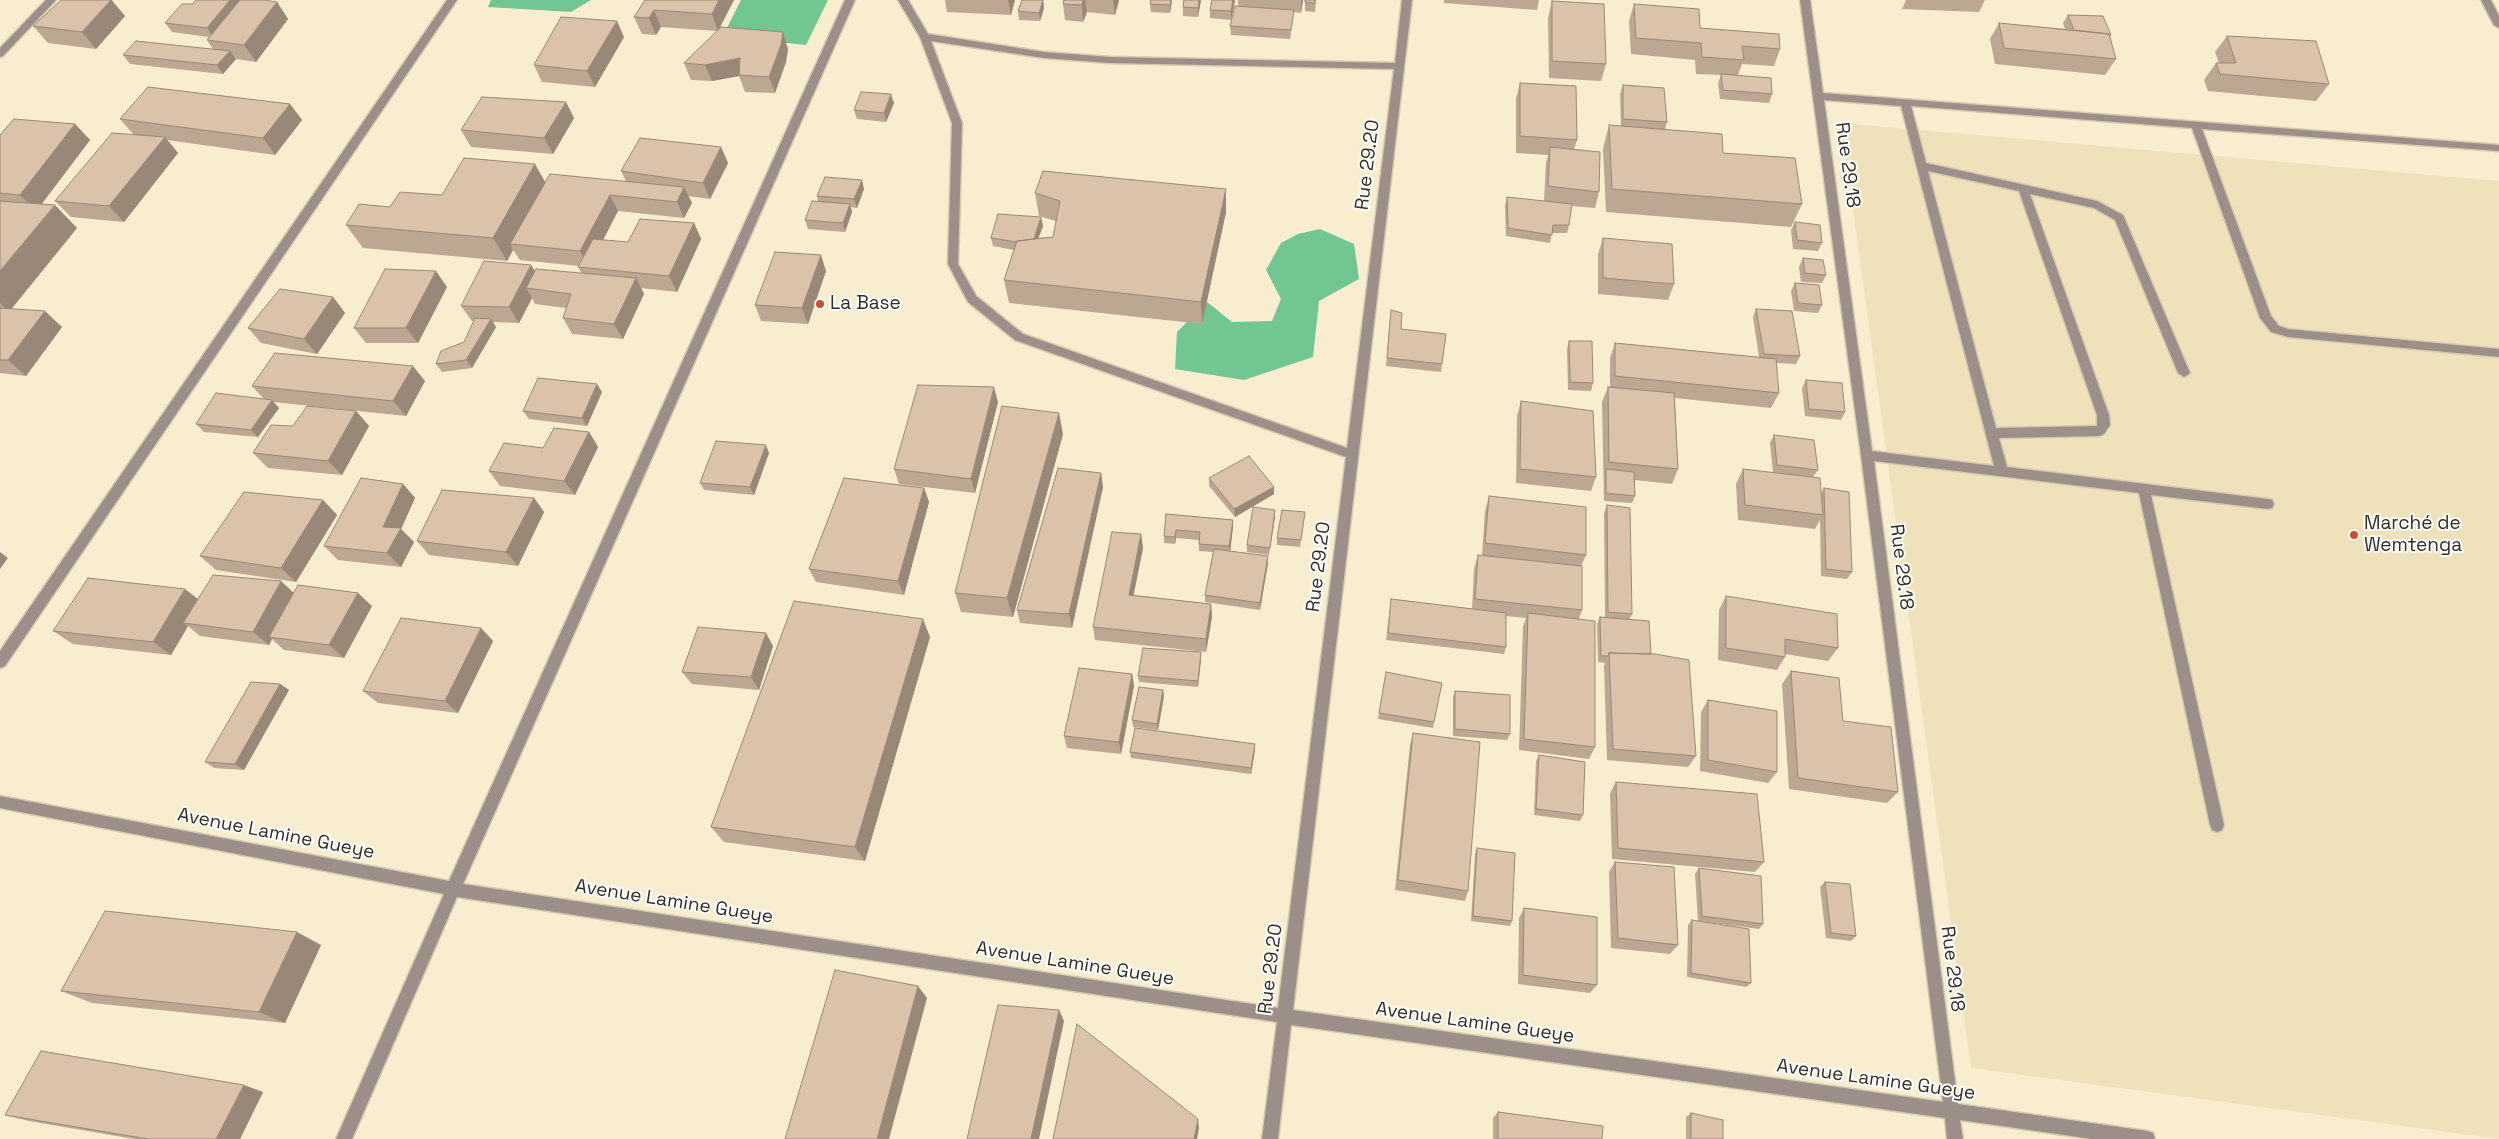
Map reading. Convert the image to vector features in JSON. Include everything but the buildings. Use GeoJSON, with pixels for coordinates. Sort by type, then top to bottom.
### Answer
{"type":"FeatureCollection","features":[{"type":"Feature","properties":{"kind":"street"},"geometry":{"type":"LineString","coordinates":[[0,54],[51,0]]}},
{"type":"Feature","properties":{"kind":"street"},"geometry":{"type":"LineString","coordinates":[[0,662],[452,0]]}},
{"type":"Feature","properties":{"kind":"street"},"geometry":{"type":"LineString","coordinates":[[344,1139],[453,889],[850,0]]}},
{"type":"Feature","properties":{"kind":"street"},"geometry":{"type":"LineString","coordinates":[[903,0],[925,36],[957,123],[953,264],[972,299],[1019,337],[1352,454]]}},
{"type":"Feature","properties":{"kind":"street","name":"Rue 29.20"},"geometry":{"type":"LineString","coordinates":[[1270,1139],[1407,0]]}},
{"type":"Feature","properties":{"kind":"street","name":"Rue 29.18"},"geometry":{"type":"LineString","coordinates":[[1805,0],[1867,455],[1955,1139]]}},
{"type":"Feature","properties":{"kind":"street"},"geometry":{"type":"LineString","coordinates":[[2486,0],[2499,25]]}},
{"type":"Feature","properties":{"kind":"street"},"geometry":{"type":"LineString","coordinates":[[925,36],[1044,55],[1072,57],[1399,66]]}},
{"type":"Feature","properties":{"kind":"street"},"geometry":{"type":"LineString","coordinates":[[1818,96],[2499,148]]}},
{"type":"Feature","properties":{"kind":"street"},"geometry":{"type":"LineString","coordinates":[[1905,103],[2002,472]]}},
{"type":"Feature","properties":{"kind":"street"},"geometry":{"type":"LineString","coordinates":[[2196,125],[2266,318],[2275,329],[2288,333],[2499,353]]}},
{"type":"Feature","properties":{"kind":"street"},"geometry":{"type":"LineString","coordinates":[[1922,166],[2097,204],[2119,218],[2184,373]]}},
{"type":"Feature","properties":{"kind":"street"},"geometry":{"type":"LineString","coordinates":[[1992,433],[2100,431],[2104,425],[2104,415],[2023,188]]}},
{"type":"Feature","properties":{"kind":"street"},"geometry":{"type":"LineString","coordinates":[[1867,455],[2268,504]]}},
{"type":"Feature","properties":{"kind":"street"},"geometry":{"type":"LineString","coordinates":[[2144,489],[2217,825]]}},
{"type":"Feature","properties":{"kind":"street","name":"Avenue Lamine Gueye"},"geometry":{"type":"LineString","coordinates":[[0,802],[453,889],[1284,1016],[2147,1139]]}},
{"type":"Feature","properties":{"kind":"shaded area"},"geometry":{"type":"Polygon","coordinates":[[[1841,123],[2499,181],[2499,1139],[1971,1068],[1841,123]]]}},
{"type":"Feature","properties":{"kind":"green space"},"geometry":{"type":"Polygon","coordinates":[[[491,0],[591,0],[571,12],[488,7],[491,0]]]}},
{"type":"Feature","properties":{"kind":"green space"},"geometry":{"type":"Polygon","coordinates":[[[741,0],[828,0],[806,45],[723,36],[741,0]]]}},
{"type":"Feature","properties":{"kind":"green space"},"geometry":{"type":"Polygon","coordinates":[[[1320,229],[1354,244],[1359,279],[1319,301],[1313,357],[1244,380],[1175,369],[1177,332],[1207,302],[1232,322],[1272,321],[1281,299],[1266,270],[1281,243],[1298,234],[1320,229]]]}},
{"type":"Feature","properties":{"kind":"place","name":"La Base"},"geometry":{"type":"Point","coordinates":[820,304]}},
{"type":"Feature","properties":{"kind":"place","name":"Marché de Wemtenga"},"geometry":{"type":"Point","coordinates":[2354,535]}}]}
